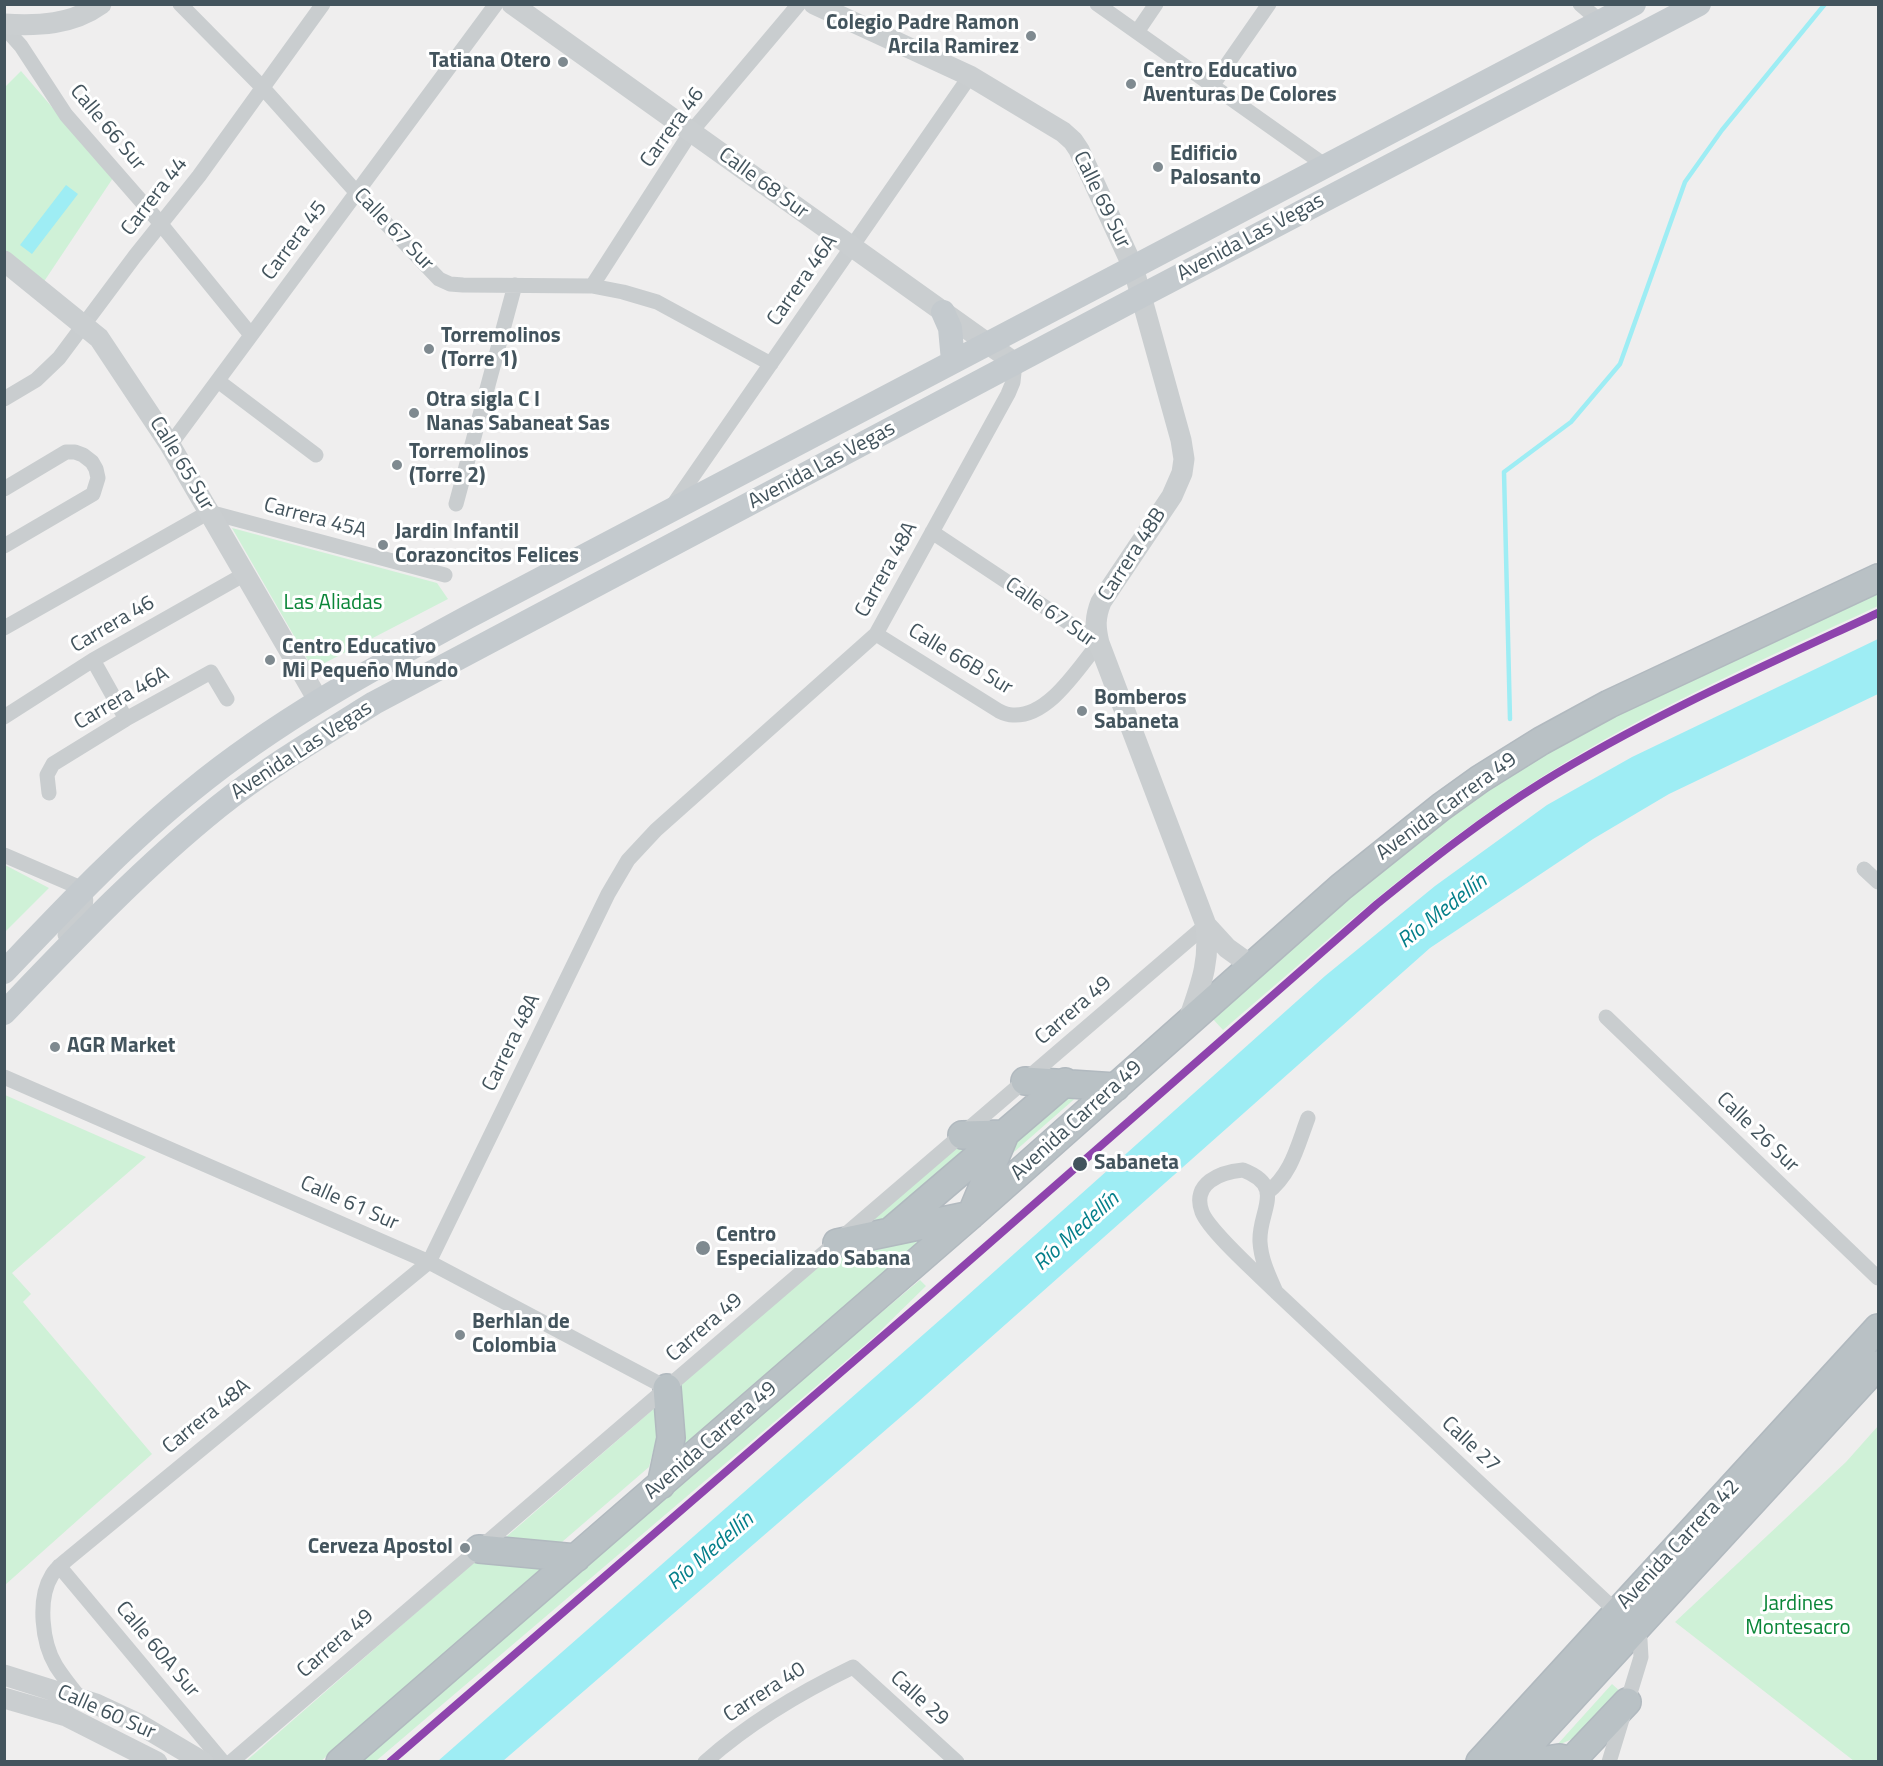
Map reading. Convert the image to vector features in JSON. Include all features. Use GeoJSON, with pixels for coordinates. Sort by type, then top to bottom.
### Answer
{"type":"FeatureCollection","features":[{"type":"Feature","properties":{"kind":"highway","name":"Avenida Carrera 49"},"geometry":{"type":"LineString","coordinates":[[340,1761],[971,1215],[1390,846],[1480,779],[1541,741],[1609,704],[1878,578]]}},
{"type":"Feature","properties":{"kind":"highway"},"geometry":{"type":"LineString","coordinates":[[1025,1081],[1116,1086]]}},
{"type":"Feature","properties":{"kind":"highway"},"geometry":{"type":"LineString","coordinates":[[891,1231],[1065,1082]]}},
{"type":"Feature","properties":{"kind":"highway"},"geometry":{"type":"LineString","coordinates":[[962,1135],[1005,1134]]}},
{"type":"Feature","properties":{"kind":"highway"},"geometry":{"type":"LineString","coordinates":[[837,1243],[971,1215],[1005,1134]]}},
{"type":"Feature","properties":{"kind":"highway","name":"Avenida Carrera 42"},"geometry":{"type":"LineString","coordinates":[[1513,1761],[1626,1621],[1878,1328]]}},
{"type":"Feature","properties":{"kind":"highway","name":"Avenida Carrera 42"},"geometry":{"type":"LineString","coordinates":[[1480,1761],[1626,1621],[1878,1365]]}},
{"type":"Feature","properties":{"kind":"highway"},"geometry":{"type":"LineString","coordinates":[[661,1485],[671,1438],[667,1388]]}},
{"type":"Feature","properties":{"kind":"highway"},"geometry":{"type":"LineString","coordinates":[[479,1549],[576,1558]]}},
{"type":"Feature","properties":{"kind":"highway"},"geometry":{"type":"LineString","coordinates":[[1535,1761],[1559,1758],[1575,1760],[1627,1702]]}},
{"type":"Feature","properties":{"kind":"main road","name":"Avenida Las Vegas"},"geometry":{"type":"LineString","coordinates":[[4,972],[83,889],[189,792],[318,700],[438,633],[670,510],[1634,4]]}},
{"type":"Feature","properties":{"kind":"main road","name":"Avenida Las Vegas"},"geometry":{"type":"LineString","coordinates":[[12,1005],[106,907],[169,848],[219,807],[305,746],[374,703],[1141,296],[1699,4]]}},
{"type":"Feature","properties":{"kind":"main road"},"geometry":{"type":"LineString","coordinates":[[943,312],[950,328],[953,362]]}},
{"type":"Feature","properties":{"kind":"street"},"geometry":{"type":"LineString","coordinates":[[4,26],[54,23],[79,16],[101,4]]}},
{"type":"Feature","properties":{"kind":"street","name":"Calle 67 Sur"},"geometry":{"type":"LineString","coordinates":[[180,4],[263,88],[357,193],[439,279],[450,284],[463,285],[592,286],[623,292],[657,302],[771,364]]}},
{"type":"Feature","properties":{"kind":"street","name":"Carrera 44"},"geometry":{"type":"LineString","coordinates":[[4,399],[36,380],[52,365],[84,326],[199,176],[323,4]]}},
{"type":"Feature","properties":{"kind":"street","name":"Carrera 45"},"geometry":{"type":"LineString","coordinates":[[170,445],[496,4]]}},
{"type":"Feature","properties":{"kind":"street","name":"Calle 68 Sur"},"geometry":{"type":"LineString","coordinates":[[512,4],[1015,363]]}},
{"type":"Feature","properties":{"kind":"street","name":"Carrera 46"},"geometry":{"type":"LineString","coordinates":[[592,286],[691,132],[799,4]]}},
{"type":"Feature","properties":{"kind":"street"},"geometry":{"type":"LineString","coordinates":[[1097,4],[1326,166]]}},
{"type":"Feature","properties":{"kind":"street"},"geometry":{"type":"LineString","coordinates":[[1137,32],[1156,4]]}},
{"type":"Feature","properties":{"kind":"street"},"geometry":{"type":"LineString","coordinates":[[1212,86],[1269,4]]}},
{"type":"Feature","properties":{"kind":"street"},"geometry":{"type":"LineString","coordinates":[[1580,4],[1601,22]]}},
{"type":"Feature","properties":{"kind":"street","name":"Calle 69 Sur"},"geometry":{"type":"LineString","coordinates":[[819,6],[970,76],[1063,132],[1073,141],[1133,267],[1181,440],[1184,459],[1182,472]]}},
{"type":"Feature","properties":{"kind":"street","name":"Calle 66 Sur"},"geometry":{"type":"LineString","coordinates":[[4,26],[41,74],[52,96],[66,115],[161,224],[251,335]]}},
{"type":"Feature","properties":{"kind":"street","name":"Carrera 46A"},"geometry":{"type":"LineString","coordinates":[[670,510],[970,76]]}},
{"type":"Feature","properties":{"kind":"street","name":"Calle 65 Sur"},"geometry":{"type":"LineString","coordinates":[[4,261],[99,338],[170,445],[318,700]]}},
{"type":"Feature","properties":{"kind":"street"},"geometry":{"type":"LineString","coordinates":[[456,504],[515,285]]}},
{"type":"Feature","properties":{"kind":"street","name":"Carrera 48A"},"geometry":{"type":"LineString","coordinates":[[79,1697],[55,1665],[48,1646],[44,1624],[44,1602],[52,1575],[59,1566],[429,1262],[608,894],[628,860],[656,830],[876,634],[1008,394],[1013,382],[1015,363]]}},
{"type":"Feature","properties":{"kind":"street"},"geometry":{"type":"LineString","coordinates":[[218,381],[316,455]]}},
{"type":"Feature","properties":{"kind":"street"},"geometry":{"type":"LineString","coordinates":[[4,489],[66,452],[83,455],[92,462],[96,469],[97,486],[93,494],[4,546]]}},
{"type":"Feature","properties":{"kind":"street","name":"Carrera 48B"},"geometry":{"type":"LineString","coordinates":[[1098,644],[1095,628],[1101,602],[1172,496],[1182,472]]}},
{"type":"Feature","properties":{"kind":"street"},"geometry":{"type":"LineString","coordinates":[[4,628],[209,512]]}},
{"type":"Feature","properties":{"kind":"street","name":"Carrera 45A"},"geometry":{"type":"LineString","coordinates":[[209,512],[445,574]]}},
{"type":"Feature","properties":{"kind":"street","name":"Calle 67 Sur"},"geometry":{"type":"LineString","coordinates":[[932,532],[1098,644],[1206,925],[1208,950],[1205,971],[1188,1022]]}},
{"type":"Feature","properties":{"kind":"street","name":"Carrera 46"},"geometry":{"type":"LineString","coordinates":[[4,717],[93,660],[246,574]]}},
{"type":"Feature","properties":{"kind":"street","name":"Calle 66B Sur"},"geometry":{"type":"LineString","coordinates":[[876,634],[999,711],[1013,715],[1025,713],[1050,702],[1098,644]]}},
{"type":"Feature","properties":{"kind":"street"},"geometry":{"type":"LineString","coordinates":[[93,660],[126,719]]}},
{"type":"Feature","properties":{"kind":"street","name":"Carrera 46A"},"geometry":{"type":"LineString","coordinates":[[49,792],[47,775],[53,764],[126,719],[211,672],[227,699]]}},
{"type":"Feature","properties":{"kind":"street"},"geometry":{"type":"LineString","coordinates":[[4,855],[83,889],[87,897],[82,914],[33,969],[12,1005]]}},
{"type":"Feature","properties":{"kind":"street"},"geometry":{"type":"LineString","coordinates":[[1864,869],[1878,882]]}},
{"type":"Feature","properties":{"kind":"street","name":"Calle 67 Sur"},"geometry":{"type":"LineString","coordinates":[[1206,925],[1227,948],[1252,966]]}},
{"type":"Feature","properties":{"kind":"street","name":"Carrera 49"},"geometry":{"type":"LineString","coordinates":[[231,1761],[1206,925]]}},
{"type":"Feature","properties":{"kind":"street","name":"Calle 26 Sur"},"geometry":{"type":"LineString","coordinates":[[1606,1017],[1878,1278]]}},
{"type":"Feature","properties":{"kind":"street","name":"Calle 61 Sur"},"geometry":{"type":"LineString","coordinates":[[4,1077],[429,1262],[667,1388]]}},
{"type":"Feature","properties":{"kind":"street"},"geometry":{"type":"LineString","coordinates":[[1267,1193],[1277,1185],[1290,1167],[1308,1118]]}},
{"type":"Feature","properties":{"kind":"street","name":"Calle 27"},"geometry":{"type":"LineString","coordinates":[[1276,1292],[1260,1246],[1262,1221],[1268,1205],[1263,1183],[1256,1175],[1243,1170],[1225,1172],[1214,1177],[1202,1189],[1199,1203],[1202,1214],[1215,1231],[1276,1292],[1626,1621]]}},
{"type":"Feature","properties":{"kind":"street","name":"Calle 60A Sur"},"geometry":{"type":"LineString","coordinates":[[59,1566],[223,1761]]}},
{"type":"Feature","properties":{"kind":"street"},"geometry":{"type":"LineString","coordinates":[[1609,1761],[1641,1657],[1640,1640],[1626,1621]]}},
{"type":"Feature","properties":{"kind":"street","name":"Carrera 40"},"geometry":{"type":"LineString","coordinates":[[706,1761],[764,1715],[800,1693],[853,1667]]}},
{"type":"Feature","properties":{"kind":"street","name":"Calle 29"},"geometry":{"type":"LineString","coordinates":[[853,1667],[957,1761]]}},
{"type":"Feature","properties":{"kind":"street","name":"Calle 60 Sur"},"geometry":{"type":"LineString","coordinates":[[4,1675],[79,1697],[114,1712],[203,1761]]}},
{"type":"Feature","properties":{"kind":"street","name":"Calle 60 Sur"},"geometry":{"type":"LineString","coordinates":[[4,1698],[66,1716],[157,1761]]}},
{"type":"Feature","properties":{"kind":"green space"},"geometry":{"type":"Polygon","coordinates":[[[21,71],[113,178],[43,283],[5,250],[4,88],[21,71]]]}},
{"type":"Feature","properties":{"kind":"green space","name":"Las Aliadas"},"geometry":{"type":"Polygon","coordinates":[[[232,528],[437,583],[448,599],[313,669],[232,528]]]}},
{"type":"Feature","properties":{"kind":"green space"},"geometry":{"type":"Polygon","coordinates":[[[1878,592],[1878,606],[1642,719],[1520,791],[1475,822],[1389,888],[1223,1030],[1212,1018],[1370,877],[1466,805],[1545,754],[1658,694],[1878,592]]]}},
{"type":"Feature","properties":{"kind":"green space"},"geometry":{"type":"Polygon","coordinates":[[[5,865],[49,888],[5,932],[5,865]]]}},
{"type":"Feature","properties":{"kind":"green space"},"geometry":{"type":"Polygon","coordinates":[[[5,1095],[146,1157],[12,1273],[31,1294],[23,1302],[152,1454],[5,1585],[5,1095]]]}},
{"type":"Feature","properties":{"kind":"green space"},"geometry":{"type":"Polygon","coordinates":[[[1079,1095],[1006,1159],[1013,1136],[1055,1099],[1079,1095]]]}},
{"type":"Feature","properties":{"kind":"green space"},"geometry":{"type":"Polygon","coordinates":[[[975,1145],[890,1221],[861,1225],[952,1146],[975,1145]]]}},
{"type":"Feature","properties":{"kind":"green space"},"geometry":{"type":"Polygon","coordinates":[[[935,1231],[679,1449],[676,1388],[839,1248],[935,1231]]]}},
{"type":"Feature","properties":{"kind":"green space"},"geometry":{"type":"Polygon","coordinates":[[[920,1280],[926,1286],[874,1337],[376,1761],[358,1762],[744,1427],[920,1280]]]}},
{"type":"Feature","properties":{"kind":"green space"},"geometry":{"type":"Polygon","coordinates":[[[657,1406],[657,1436],[649,1467],[555,1548],[498,1544],[657,1406]]]}},
{"type":"Feature","properties":{"kind":"green space","name":"Jardines Montesacro"},"geometry":{"type":"Polygon","coordinates":[[[1878,1426],[1878,1761],[1854,1761],[1675,1622],[1846,1462],[1878,1426]]]}},
{"type":"Feature","properties":{"kind":"green space"},"geometry":{"type":"Polygon","coordinates":[[[474,1562],[545,1565],[321,1761],[245,1762],[474,1562]]]}},
{"type":"Feature","properties":{"kind":"green space"},"geometry":{"type":"Polygon","coordinates":[[[1612,1684],[1622,1693],[1584,1734],[1556,1746],[1612,1684]]]}},
{"type":"Feature","properties":{"kind":"water"},"geometry":{"type":"Polygon","coordinates":[[[66,185],[78,194],[32,254],[20,245],[66,185]]]}},
{"type":"Feature","properties":{"kind":"water","name":"Río Medellín"},"geometry":{"type":"Polygon","coordinates":[[[1878,639],[1878,694],[1669,794],[1593,839],[1430,948],[918,1402],[503,1761],[438,1761],[949,1312],[1325,976],[1435,886],[1547,805],[1632,757],[1878,639]]]}},
{"type":"Feature","properties":{"kind":"waterway"},"geometry":{"type":"LineString","coordinates":[[1510,719],[1504,472],[1571,422],[1620,364],[1685,182],[1722,130],[1825,4]]}},
{"type":"Feature","properties":{"kind":"transit line"},"geometry":{"type":"LineString","coordinates":[[390,1762],[928,1297],[1377,904],[1437,856],[1519,797],[1623,736],[1707,693],[1878,613]]}},
{"type":"Feature","properties":{"kind":"place","name":"Colegio Padre Ramon Arcila Ramirez"},"geometry":{"type":"Point","coordinates":[1031,36]}},
{"type":"Feature","properties":{"kind":"place","name":"Tatiana Otero"},"geometry":{"type":"Point","coordinates":[563,62]}},
{"type":"Feature","properties":{"kind":"place","name":"Centro Educativo Aventuras De Colores"},"geometry":{"type":"Point","coordinates":[1131,84]}},
{"type":"Feature","properties":{"kind":"place","name":"Edificio Palosanto"},"geometry":{"type":"Point","coordinates":[1158,167]}},
{"type":"Feature","properties":{"kind":"place","name":"Torremolinos (Torre 1)"},"geometry":{"type":"Point","coordinates":[429,349]}},
{"type":"Feature","properties":{"kind":"place","name":"Otra sigla C I Nanas Sabaneat Sas"},"geometry":{"type":"Point","coordinates":[414,413]}},
{"type":"Feature","properties":{"kind":"place","name":"Torremolinos (Torre 2)"},"geometry":{"type":"Point","coordinates":[397,465]}},
{"type":"Feature","properties":{"kind":"place","name":"Jardin Infantil Corazoncitos Felices"},"geometry":{"type":"Point","coordinates":[383,545]}},
{"type":"Feature","properties":{"kind":"place","name":"Centro Educativo Mi Pequeño Mundo"},"geometry":{"type":"Point","coordinates":[270,660]}},
{"type":"Feature","properties":{"kind":"place","name":"Bomberos Sabaneta"},"geometry":{"type":"Point","coordinates":[1082,711]}},
{"type":"Feature","properties":{"kind":"place","name":"AGR Market"},"geometry":{"type":"Point","coordinates":[55,1047]}},
{"type":"Feature","properties":{"kind":"place","name":"Sabaneta"},"geometry":{"type":"Point","coordinates":[1080,1164]}},
{"type":"Feature","properties":{"kind":"place","name":"Centro Especializado Sabana"},"geometry":{"type":"Point","coordinates":[703,1248]}},
{"type":"Feature","properties":{"kind":"place","name":"Berhlan de Colombia"},"geometry":{"type":"Point","coordinates":[460,1335]}},
{"type":"Feature","properties":{"kind":"place","name":"Cerveza Apostol"},"geometry":{"type":"Point","coordinates":[465,1548]}}]}
